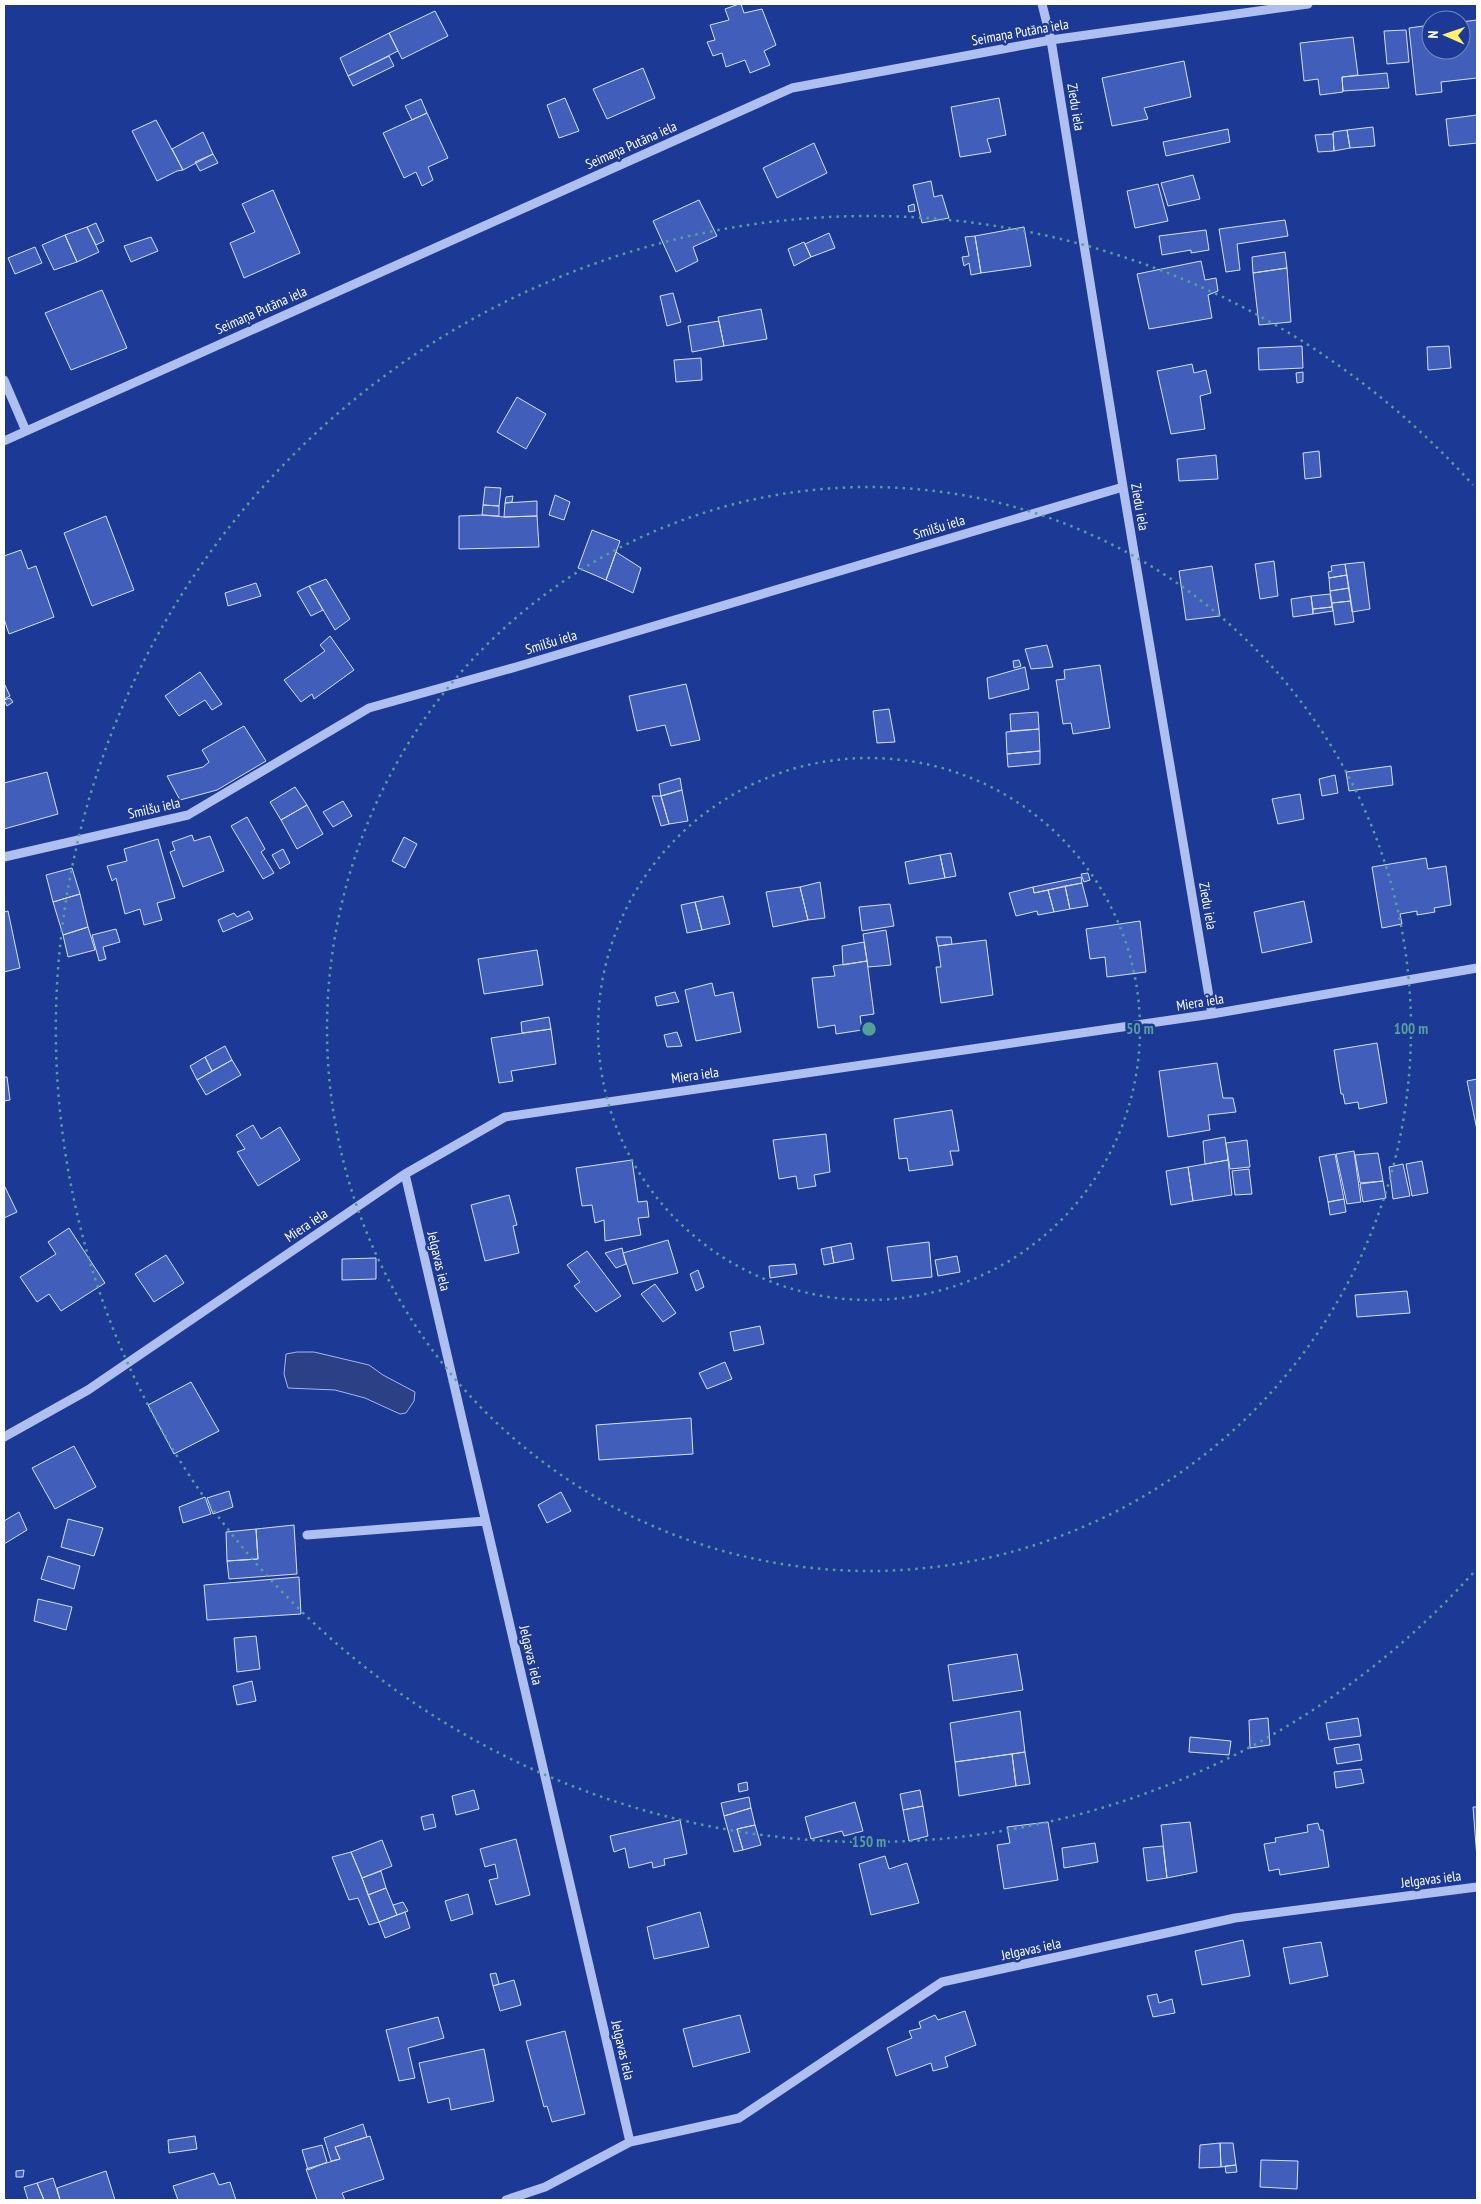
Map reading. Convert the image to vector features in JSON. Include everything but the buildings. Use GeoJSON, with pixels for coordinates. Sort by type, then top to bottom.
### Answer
{"type":"FeatureCollection","features":[{"type":"Feature","properties":{"kind":"street","name":"Ziedu iela"},"geometry":{"type":"LineString","coordinates":[[1042,4],[1052,40],[1123,486],[1212,1014]]}},
{"type":"Feature","properties":{"kind":"street","name":"Seimaņa Putāna iela"},"geometry":{"type":"LineString","coordinates":[[4,441],[792,88],[1052,40],[1308,4]]}},
{"type":"Feature","properties":{"kind":"street"},"geometry":{"type":"LineString","coordinates":[[4,380],[26,430]]}},
{"type":"Feature","properties":{"kind":"street","name":"Smilšu iela"},"geometry":{"type":"LineString","coordinates":[[4,857],[188,815],[369,708],[525,664],[1123,486]]}},
{"type":"Feature","properties":{"kind":"street","name":"Miera iela"},"geometry":{"type":"LineString","coordinates":[[4,1437],[88,1390],[405,1174],[506,1117],[1212,1014],[1477,968]]}},
{"type":"Feature","properties":{"kind":"street","name":"Jelgavas iela"},"geometry":{"type":"LineString","coordinates":[[405,1174],[630,2142]]}},
{"type":"Feature","properties":{"kind":"street"},"geometry":{"type":"LineString","coordinates":[[307,1535],[485,1521]]}},
{"type":"Feature","properties":{"kind":"street","name":"Jelgavas iela"},"geometry":{"type":"LineString","coordinates":[[506,2200],[545,2187],[630,2142],[739,2118],[942,1982],[1235,1918],[1477,1887]]}},
{"type":"Feature","properties":{"kind":"water"},"geometry":{"type":"Polygon","coordinates":[[[314,1352],[369,1365],[383,1375],[415,1392],[414,1401],[406,1413],[400,1414],[365,1398],[335,1390],[288,1388],[284,1374],[286,1354],[314,1352]]]}}]}
